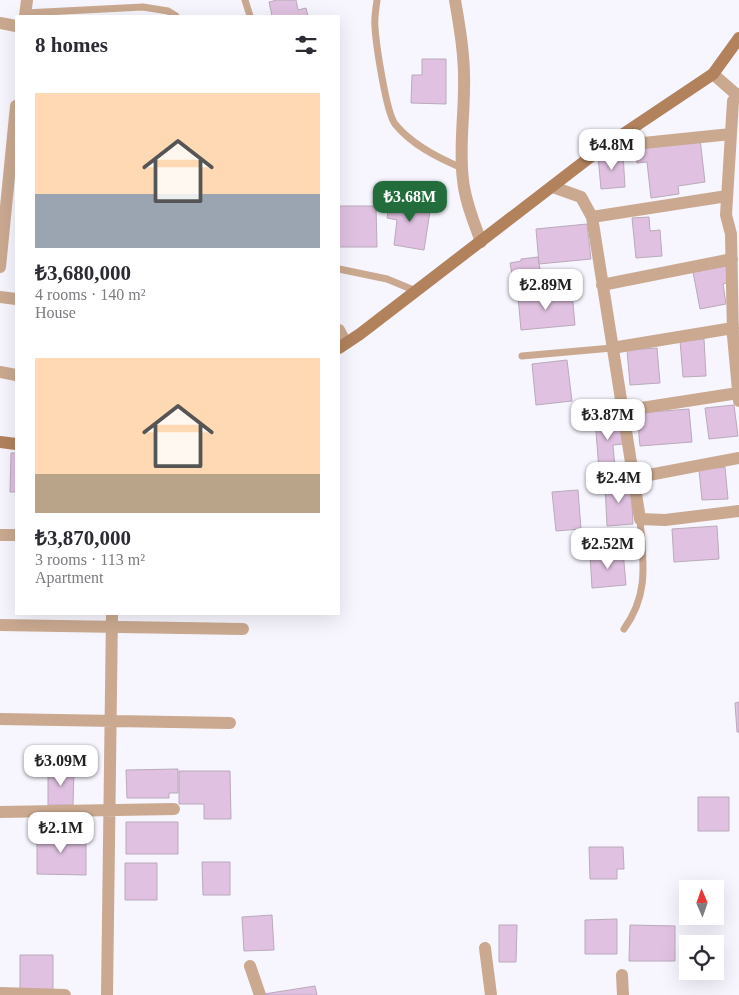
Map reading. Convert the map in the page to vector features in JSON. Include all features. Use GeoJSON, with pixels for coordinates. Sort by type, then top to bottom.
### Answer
{"type":"FeatureCollection","features":[{"type":"Feature","properties":{"kind":"street"},"geometry":{"type":"LineString","coordinates":[[25,15],[27,0]]}},
{"type":"Feature","properties":{"kind":"street"},"geometry":{"type":"LineString","coordinates":[[455,0],[463,48],[462,168],[466,198],[481,242]]}},
{"type":"Feature","properties":{"kind":"street"},"geometry":{"type":"LineString","coordinates":[[0,23],[15,26]]}},
{"type":"Feature","properties":{"kind":"street"},"geometry":{"type":"LineString","coordinates":[[341,344],[360,334],[615,140],[713,74],[739,38]]}},
{"type":"Feature","properties":{"kind":"street"},"geometry":{"type":"LineString","coordinates":[[622,411],[738,397],[733,328],[736,287],[731,234],[734,220],[726,215],[727,196],[734,157],[731,134],[734,101],[738,94],[713,74]]}},
{"type":"Feature","properties":{"kind":"street"},"geometry":{"type":"LineString","coordinates":[[0,267],[10,227],[9,148],[15,112]]}},
{"type":"Feature","properties":{"kind":"street"},"geometry":{"type":"LineString","coordinates":[[615,140],[624,145],[731,134]]}},
{"type":"Feature","properties":{"kind":"street"},"geometry":{"type":"LineString","coordinates":[[553,187],[581,197],[592,217],[640,519],[665,520],[739,511]]}},
{"type":"Feature","properties":{"kind":"street"},"geometry":{"type":"LineString","coordinates":[[592,217],[727,196]]}},
{"type":"Feature","properties":{"kind":"street"},"geometry":{"type":"LineString","coordinates":[[602,285],[732,259]]}},
{"type":"Feature","properties":{"kind":"street"},"geometry":{"type":"LineString","coordinates":[[0,298],[15,300]]}},
{"type":"Feature","properties":{"kind":"street"},"geometry":{"type":"LineString","coordinates":[[612,348],[733,328]]}},
{"type":"Feature","properties":{"kind":"street"},"geometry":{"type":"LineString","coordinates":[[0,372],[15,375]]}},
{"type":"Feature","properties":{"kind":"street"},"geometry":{"type":"LineString","coordinates":[[0,442],[15,444]]}},
{"type":"Feature","properties":{"kind":"street"},"geometry":{"type":"LineString","coordinates":[[633,478],[739,458]]}},
{"type":"Feature","properties":{"kind":"street"},"geometry":{"type":"LineString","coordinates":[[0,535],[15,535]]}},
{"type":"Feature","properties":{"kind":"street"},"geometry":{"type":"LineString","coordinates":[[108,995],[112,615]]}},
{"type":"Feature","properties":{"kind":"street"},"geometry":{"type":"LineString","coordinates":[[0,625],[244,629]]}},
{"type":"Feature","properties":{"kind":"street"},"geometry":{"type":"LineString","coordinates":[[0,718],[110,722],[230,723]]}},
{"type":"Feature","properties":{"kind":"street"},"geometry":{"type":"LineString","coordinates":[[0,812],[174,809]]}},
{"type":"Feature","properties":{"kind":"street"},"geometry":{"type":"LineString","coordinates":[[485,948],[491,995]]}},
{"type":"Feature","properties":{"kind":"street"},"geometry":{"type":"LineString","coordinates":[[250,966],[260,995]]}},
{"type":"Feature","properties":{"kind":"street"},"geometry":{"type":"LineString","coordinates":[[622,975],[623,995]]}},
{"type":"Feature","properties":{"kind":"street"},"geometry":{"type":"LineString","coordinates":[[0,993],[65,995]]}},
{"type":"Feature","properties":{"kind":"lane"},"geometry":{"type":"LineString","coordinates":[[245,0],[250,15]]}},
{"type":"Feature","properties":{"kind":"lane"},"geometry":{"type":"LineString","coordinates":[[377,0],[374,26],[382,76],[394,122],[404,134],[421,147],[462,168]]}},
{"type":"Feature","properties":{"kind":"lane"},"geometry":{"type":"LineString","coordinates":[[25,15],[143,6],[168,11],[174,15]]}},
{"type":"Feature","properties":{"kind":"lane"},"geometry":{"type":"LineString","coordinates":[[340,269],[388,279],[416,291]]}},
{"type":"Feature","properties":{"kind":"lane"},"geometry":{"type":"LineString","coordinates":[[522,356],[612,348]]}},
{"type":"Feature","properties":{"kind":"lane"},"geometry":{"type":"LineString","coordinates":[[624,629],[635,612],[642,590],[643,557],[640,519]]}},
{"type":"Feature","properties":{"kind":"building"},"geometry":{"type":"Polygon","coordinates":[[[296,0],[298,10],[306,8],[308,15],[272,15],[269,2],[296,0]]]}},
{"type":"Feature","properties":{"kind":"building"},"geometry":{"type":"Polygon","coordinates":[[[422,59],[446,59],[446,104],[411,103],[412,75],[422,75],[422,59]]]}},
{"type":"Feature","properties":{"kind":"building"},"geometry":{"type":"Polygon","coordinates":[[[700,139],[705,182],[678,186],[679,194],[651,198],[647,162],[637,163],[635,147],[700,139]]]}},
{"type":"Feature","properties":{"kind":"building"},"geometry":{"type":"Polygon","coordinates":[[[623,154],[625,187],[601,189],[598,156],[623,154]]]}},
{"type":"Feature","properties":{"kind":"building"},"geometry":{"type":"Polygon","coordinates":[[[390,200],[431,205],[424,250],[394,245],[397,220],[387,218],[390,200]]]}},
{"type":"Feature","properties":{"kind":"building"},"geometry":{"type":"Polygon","coordinates":[[[340,206],[376,206],[377,247],[340,247],[340,206]]]}},
{"type":"Feature","properties":{"kind":"building"},"geometry":{"type":"Polygon","coordinates":[[[649,217],[650,231],[660,230],[662,256],[636,258],[632,218],[649,217]]]}},
{"type":"Feature","properties":{"kind":"building"},"geometry":{"type":"Polygon","coordinates":[[[587,224],[591,259],[539,264],[536,229],[587,224]]]}},
{"type":"Feature","properties":{"kind":"building"},"geometry":{"type":"Polygon","coordinates":[[[538,257],[542,282],[514,286],[510,263],[521,261],[521,259],[538,257]]]}},
{"type":"Feature","properties":{"kind":"building"},"geometry":{"type":"Polygon","coordinates":[[[727,266],[730,282],[723,284],[726,304],[700,309],[693,272],[727,266]]]}},
{"type":"Feature","properties":{"kind":"building"},"geometry":{"type":"Polygon","coordinates":[[[572,292],[575,325],[521,330],[518,297],[572,292]]]}},
{"type":"Feature","properties":{"kind":"building"},"geometry":{"type":"Polygon","coordinates":[[[704,339],[706,376],[683,377],[680,341],[704,339]]]}},
{"type":"Feature","properties":{"kind":"building"},"geometry":{"type":"Polygon","coordinates":[[[657,348],[660,383],[630,385],[627,350],[657,348]]]}},
{"type":"Feature","properties":{"kind":"building"},"geometry":{"type":"Polygon","coordinates":[[[567,360],[572,401],[536,405],[532,364],[567,360]]]}},
{"type":"Feature","properties":{"kind":"building"},"geometry":{"type":"Polygon","coordinates":[[[734,405],[738,436],[709,439],[705,408],[734,405]]]}},
{"type":"Feature","properties":{"kind":"building"},"geometry":{"type":"Polygon","coordinates":[[[689,409],[692,442],[640,446],[637,413],[689,409]]]}},
{"type":"Feature","properties":{"kind":"building"},"geometry":{"type":"Polygon","coordinates":[[[620,417],[623,444],[613,445],[615,469],[599,470],[595,419],[620,417]]]}},
{"type":"Feature","properties":{"kind":"building"},"geometry":{"type":"Polygon","coordinates":[[[11,453],[15,453],[15,492],[10,492],[11,453]]]}},
{"type":"Feature","properties":{"kind":"building"},"geometry":{"type":"Polygon","coordinates":[[[725,467],[728,499],[702,500],[699,470],[725,467]]]}},
{"type":"Feature","properties":{"kind":"building"},"geometry":{"type":"Polygon","coordinates":[[[631,483],[633,524],[607,526],[605,485],[631,483]]]}},
{"type":"Feature","properties":{"kind":"building"},"geometry":{"type":"Polygon","coordinates":[[[578,490],[581,529],[556,531],[552,492],[578,490]]]}},
{"type":"Feature","properties":{"kind":"building"},"geometry":{"type":"Polygon","coordinates":[[[717,526],[719,559],[674,562],[672,529],[717,526]]]}},
{"type":"Feature","properties":{"kind":"building"},"geometry":{"type":"Polygon","coordinates":[[[623,551],[626,585],[592,588],[590,554],[623,551]]]}},
{"type":"Feature","properties":{"kind":"building"},"geometry":{"type":"Polygon","coordinates":[[[739,702],[739,732],[737,732],[735,703],[739,702]]]}},
{"type":"Feature","properties":{"kind":"building"},"geometry":{"type":"Polygon","coordinates":[[[178,769],[178,793],[169,793],[169,798],[127,798],[126,770],[178,769]]]}},
{"type":"Feature","properties":{"kind":"building"},"geometry":{"type":"Polygon","coordinates":[[[48,770],[74,770],[73,805],[48,805],[48,770]]]}},
{"type":"Feature","properties":{"kind":"building"},"geometry":{"type":"Polygon","coordinates":[[[179,771],[230,771],[231,819],[204,819],[204,804],[179,804],[179,771]]]}},
{"type":"Feature","properties":{"kind":"building"},"geometry":{"type":"Polygon","coordinates":[[[698,797],[729,797],[729,831],[698,831],[698,797]]]}},
{"type":"Feature","properties":{"kind":"building"},"geometry":{"type":"Polygon","coordinates":[[[126,822],[178,822],[178,854],[126,854],[126,822]]]}},
{"type":"Feature","properties":{"kind":"building"},"geometry":{"type":"Polygon","coordinates":[[[37,833],[86,834],[86,875],[37,874],[37,833]]]}},
{"type":"Feature","properties":{"kind":"building"},"geometry":{"type":"Polygon","coordinates":[[[589,847],[623,847],[624,869],[617,869],[617,879],[590,879],[589,847]]]}},
{"type":"Feature","properties":{"kind":"building"},"geometry":{"type":"Polygon","coordinates":[[[202,862],[230,862],[230,895],[203,895],[202,862]]]}},
{"type":"Feature","properties":{"kind":"building"},"geometry":{"type":"Polygon","coordinates":[[[125,863],[157,863],[157,900],[125,900],[125,863]]]}},
{"type":"Feature","properties":{"kind":"building"},"geometry":{"type":"Polygon","coordinates":[[[272,915],[274,950],[244,951],[242,917],[272,915]]]}},
{"type":"Feature","properties":{"kind":"building"},"geometry":{"type":"Polygon","coordinates":[[[617,919],[617,954],[585,954],[585,920],[617,919]]]}},
{"type":"Feature","properties":{"kind":"building"},"geometry":{"type":"Polygon","coordinates":[[[499,925],[517,925],[516,962],[499,962],[499,925]]]}},
{"type":"Feature","properties":{"kind":"building"},"geometry":{"type":"Polygon","coordinates":[[[630,925],[675,926],[675,961],[629,961],[630,925]]]}},
{"type":"Feature","properties":{"kind":"building"},"geometry":{"type":"Polygon","coordinates":[[[20,955],[53,955],[53,993],[20,993],[20,955]]]}},
{"type":"Feature","properties":{"kind":"building"},"geometry":{"type":"Polygon","coordinates":[[[315,986],[317,995],[264,995],[264,994],[315,986]]]}}]}
